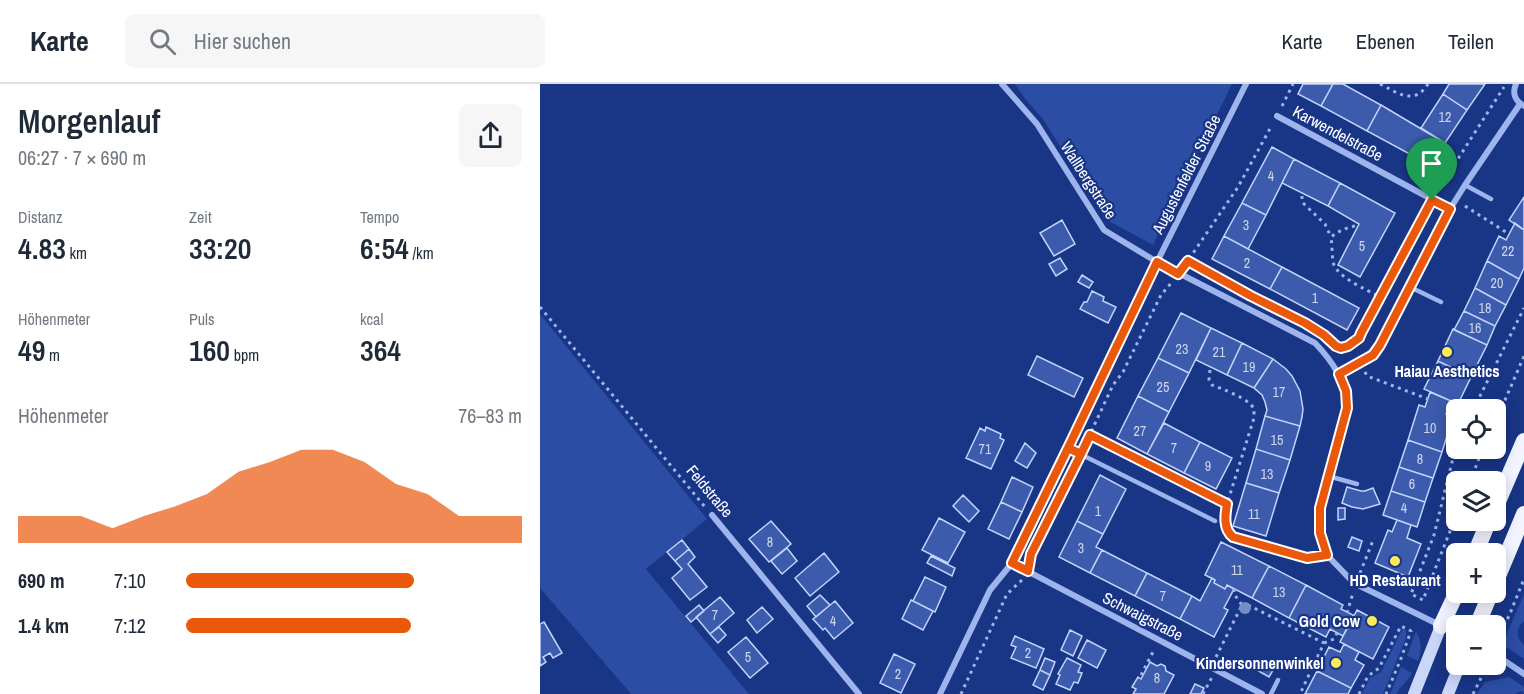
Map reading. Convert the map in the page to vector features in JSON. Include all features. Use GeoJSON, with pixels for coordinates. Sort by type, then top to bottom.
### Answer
{"type":"FeatureCollection","features":[{"type":"Feature","properties":{"kind":"highway"},"geometry":{"type":"LineString","coordinates":[[1506,483],[1524,441]]}},
{"type":"Feature","properties":{"kind":"highway"},"geometry":{"type":"LineString","coordinates":[[1506,557],[1524,514]]}},
{"type":"Feature","properties":{"kind":"main road"},"geometry":{"type":"LineString","coordinates":[[1414,694],[1446,635]]}},
{"type":"Feature","properties":{"kind":"main road"},"geometry":{"type":"LineString","coordinates":[[1448,694],[1456,675]]}},
{"type":"Feature","properties":{"kind":"street","name":"Wallbergstraße"},"geometry":{"type":"LineString","coordinates":[[1002,84],[1037,124],[1104,230],[1178,274],[1315,344],[1329,359],[1346,391],[1347,408],[1320,508],[1320,533],[1327,555]]}},
{"type":"Feature","properties":{"kind":"street","name":"Augustenfelder Straße"},"geometry":{"type":"LineString","coordinates":[[940,694],[990,590],[1012,563],[1157,262],[1246,84]]}},
{"type":"Feature","properties":{"kind":"street"},"geometry":{"type":"LineString","coordinates":[[1339,374],[1373,355],[1380,345],[1450,209],[1522,105],[1517,101],[1514,93],[1516,84]]}},
{"type":"Feature","properties":{"kind":"street","name":"Karwendelstraße"},"geometry":{"type":"LineString","coordinates":[[1277,116],[1450,209]]}},
{"type":"Feature","properties":{"kind":"street","name":"Feldstraße"},"geometry":{"type":"LineString","coordinates":[[712,515],[859,694]]}},
{"type":"Feature","properties":{"kind":"street"},"geometry":{"type":"LineString","coordinates":[[1327,555],[1356,583],[1446,628]]}},
{"type":"Feature","properties":{"kind":"street","name":"Schwaigstraße"},"geometry":{"type":"LineString","coordinates":[[1012,563],[1262,694]]}},
{"type":"Feature","properties":{"kind":"street"},"geometry":{"type":"LineString","coordinates":[[1506,662],[1524,674]]}},
{"type":"Feature","properties":{"kind":"lane"},"geometry":{"type":"LineString","coordinates":[[1465,185],[1491,199]]}},
{"type":"Feature","properties":{"kind":"lane"},"geometry":{"type":"LineString","coordinates":[[1410,286],[1441,302]]}},
{"type":"Feature","properties":{"kind":"lane"},"geometry":{"type":"LineString","coordinates":[[1068,448],[1215,521]]}},
{"type":"Feature","properties":{"kind":"lane"},"geometry":{"type":"LineString","coordinates":[[1328,476],[1357,484]]}},
{"type":"Feature","properties":{"kind":"lane"},"geometry":{"type":"LineString","coordinates":[[1270,694],[1278,680]]}},
{"type":"Feature","properties":{"kind":"path"},"geometry":{"type":"LineString","coordinates":[[961,694],[1007,594],[1022,581],[1028,571],[1031,554],[1113,385],[1124,372],[1161,295],[1188,261],[1238,187],[1293,84]]}},
{"type":"Feature","properties":{"kind":"path"},"geometry":{"type":"LineString","coordinates":[[1380,84],[1403,96],[1422,92],[1428,84]]}},
{"type":"Feature","properties":{"kind":"path"},"geometry":{"type":"LineString","coordinates":[[1324,335],[1341,348],[1359,338],[1432,200],[1506,84]]}},
{"type":"Feature","properties":{"kind":"path"},"geometry":{"type":"LineString","coordinates":[[1302,196],[1302,202],[1325,224],[1331,237],[1334,264],[1338,272],[1380,297]]}},
{"type":"Feature","properties":{"kind":"path"},"geometry":{"type":"LineString","coordinates":[[1455,201],[1509,234]]}},
{"type":"Feature","properties":{"kind":"path"},"geometry":{"type":"LineString","coordinates":[[1331,237],[1339,231],[1354,226]]}},
{"type":"Feature","properties":{"kind":"path"},"geometry":{"type":"LineString","coordinates":[[1188,261],[1315,329]]}},
{"type":"Feature","properties":{"kind":"path","name":"Feldstraße"},"geometry":{"type":"LineString","coordinates":[[540,307],[712,515]]}},
{"type":"Feature","properties":{"kind":"path"},"geometry":{"type":"LineString","coordinates":[[1478,399],[1524,308]]}},
{"type":"Feature","properties":{"kind":"path"},"geometry":{"type":"LineString","coordinates":[[1505,399],[1524,356]]}},
{"type":"Feature","properties":{"kind":"path"},"geometry":{"type":"LineString","coordinates":[[1362,362],[1367,376],[1428,399]]}},
{"type":"Feature","properties":{"kind":"path"},"geometry":{"type":"LineString","coordinates":[[1210,370],[1209,380],[1212,385],[1250,403],[1254,410],[1254,418],[1227,504],[1225,515],[1229,534],[1307,558],[1327,555]]}},
{"type":"Feature","properties":{"kind":"path"},"geometry":{"type":"LineString","coordinates":[[1090,435],[1227,504]]}},
{"type":"Feature","properties":{"kind":"path"},"geometry":{"type":"LineString","coordinates":[[1446,486],[1434,535],[1410,594],[1422,600],[1450,531]]}},
{"type":"Feature","properties":{"kind":"path"},"geometry":{"type":"LineString","coordinates":[[1347,612],[1374,538]]}},
{"type":"Feature","properties":{"kind":"path"},"geometry":{"type":"LineString","coordinates":[[1506,621],[1524,579]]}},
{"type":"Feature","properties":{"kind":"path"},"geometry":{"type":"LineString","coordinates":[[1233,589],[1243,612],[1247,612],[1248,605]]}},
{"type":"Feature","properties":{"kind":"path"},"geometry":{"type":"LineString","coordinates":[[1242,606],[1248,605],[1324,643]]}},
{"type":"Feature","properties":{"kind":"path"},"geometry":{"type":"LineString","coordinates":[[1216,657],[1242,606]]}},
{"type":"Feature","properties":{"kind":"path"},"geometry":{"type":"LineString","coordinates":[[1359,694],[1368,676],[1379,669],[1401,626],[1411,631],[1386,694]]}},
{"type":"Feature","properties":{"kind":"path"},"geometry":{"type":"LineString","coordinates":[[1300,694],[1324,643],[1334,639],[1337,633]]}},
{"type":"Feature","properties":{"kind":"path"},"geometry":{"type":"LineString","coordinates":[[1141,675],[1160,639]]}},
{"type":"Feature","properties":{"kind":"path"},"geometry":{"type":"LineString","coordinates":[[1203,694],[1216,670]]}},
{"type":"Feature","properties":{"kind":"path"},"geometry":{"type":"LineString","coordinates":[[1473,694],[1480,678]]}},
{"type":"Feature","properties":{"kind":"shaded area"},"geometry":{"type":"Polygon","coordinates":[[[1015,84],[1232,84],[1153,245],[1105,219],[1043,119],[1015,84]]]}},
{"type":"Feature","properties":{"kind":"shaded area"},"geometry":{"type":"Polygon","coordinates":[[[540,314],[707,519],[646,569],[749,694],[631,694],[540,588],[540,314]]]}},
{"type":"Feature","properties":{"kind":"shaded area"},"geometry":{"type":"Polygon","coordinates":[[[1524,594],[1524,621],[1518,633],[1524,645],[1524,659],[1506,647],[1506,636],[1524,594]]]}},
{"type":"Feature","properties":{"kind":"shaded area"},"geometry":{"type":"Polygon","coordinates":[[[1403,628],[1406,630],[1406,638],[1383,694],[1362,694],[1370,678],[1381,672],[1403,628]]]}},
{"type":"Feature","properties":{"kind":"shaded area"},"geometry":{"type":"Polygon","coordinates":[[[1416,631],[1421,646],[1418,661],[1407,656],[1416,631]]]}},
{"type":"Feature","properties":{"kind":"shaded area"},"geometry":{"type":"Polygon","coordinates":[[[1401,667],[1412,673],[1397,694],[1390,694],[1401,667]]]}},
{"type":"Feature","properties":{"kind":"shaded area"},"geometry":{"type":"Polygon","coordinates":[[[1509,677],[1524,687],[1524,694],[1522,691],[1515,694],[1477,694],[1485,682],[1509,677]]]}},
{"type":"Feature","properties":{"kind":"building"},"geometry":{"type":"Polygon","coordinates":[[[1303,84],[1333,84],[1321,106],[1298,94],[1303,84]]]}},
{"type":"Feature","properties":{"kind":"building"},"geometry":{"type":"Polygon","coordinates":[[[1333,84],[1343,84],[1381,105],[1367,131],[1321,106],[1333,84]]]}},
{"type":"Feature","properties":{"kind":"building"},"geometry":{"type":"Polygon","coordinates":[[[1449,84],[1485,84],[1467,110],[1443,94],[1449,84]]]}},
{"type":"Feature","properties":{"kind":"building"},"geometry":{"type":"Polygon","coordinates":[[[1443,94],[1467,110],[1445,143],[1421,128],[1443,94]]]}},
{"type":"Feature","properties":{"kind":"building"},"geometry":{"type":"Polygon","coordinates":[[[1381,105],[1445,143],[1430,165],[1367,131],[1381,105]]]}},
{"type":"Feature","properties":{"kind":"building"},"geometry":{"type":"Polygon","coordinates":[[[1272,147],[1294,159],[1266,215],[1242,203],[1272,147]]]}},
{"type":"Feature","properties":{"kind":"building"},"geometry":{"type":"Polygon","coordinates":[[[1294,159],[1340,183],[1328,206],[1282,183],[1294,159]]]}},
{"type":"Feature","properties":{"kind":"building"},"geometry":{"type":"Polygon","coordinates":[[[1340,183],[1395,213],[1360,277],[1338,265],[1359,224],[1328,206],[1340,183]]]}},
{"type":"Feature","properties":{"kind":"building"},"geometry":{"type":"Polygon","coordinates":[[[1524,197],[1524,230],[1509,220],[1524,197]]]}},
{"type":"Feature","properties":{"kind":"building"},"geometry":{"type":"Polygon","coordinates":[[[1242,203],[1266,215],[1248,249],[1224,236],[1242,203]]]}},
{"type":"Feature","properties":{"kind":"building"},"geometry":{"type":"Polygon","coordinates":[[[1062,220],[1075,244],[1054,256],[1040,233],[1062,220]]]}},
{"type":"Feature","properties":{"kind":"building"},"geometry":{"type":"Polygon","coordinates":[[[1515,223],[1524,230],[1524,268],[1519,279],[1487,261],[1499,236],[1506,240],[1515,223]]]}},
{"type":"Feature","properties":{"kind":"building"},"geometry":{"type":"Polygon","coordinates":[[[1224,236],[1282,267],[1270,289],[1212,259],[1224,236]]]}},
{"type":"Feature","properties":{"kind":"building"},"geometry":{"type":"Polygon","coordinates":[[[1060,258],[1067,269],[1056,276],[1049,264],[1060,258]]]}},
{"type":"Feature","properties":{"kind":"building"},"geometry":{"type":"Polygon","coordinates":[[[1487,261],[1519,279],[1506,305],[1475,288],[1487,261]]]}},
{"type":"Feature","properties":{"kind":"building"},"geometry":{"type":"Polygon","coordinates":[[[1282,267],[1359,308],[1347,330],[1270,289],[1282,267]]]}},
{"type":"Feature","properties":{"kind":"building"},"geometry":{"type":"Polygon","coordinates":[[[1082,275],[1093,282],[1089,288],[1078,282],[1082,275]]]}},
{"type":"Feature","properties":{"kind":"building"},"geometry":{"type":"Polygon","coordinates":[[[1475,288],[1506,305],[1495,326],[1464,311],[1475,288]]]}},
{"type":"Feature","properties":{"kind":"building"},"geometry":{"type":"Polygon","coordinates":[[[1092,291],[1104,297],[1103,301],[1116,307],[1108,323],[1080,309],[1084,302],[1087,302],[1092,291]]]}},
{"type":"Feature","properties":{"kind":"building"},"geometry":{"type":"Polygon","coordinates":[[[1464,311],[1495,326],[1487,345],[1454,330],[1464,311]]]}},
{"type":"Feature","properties":{"kind":"building"},"geometry":{"type":"Polygon","coordinates":[[[1181,313],[1211,328],[1189,373],[1158,358],[1181,313]]]}},
{"type":"Feature","properties":{"kind":"building"},"geometry":{"type":"Polygon","coordinates":[[[1211,328],[1242,343],[1227,375],[1196,360],[1211,328]]]}},
{"type":"Feature","properties":{"kind":"building"},"geometry":{"type":"Polygon","coordinates":[[[1453,329],[1487,345],[1471,377],[1438,361],[1453,329]]]}},
{"type":"Feature","properties":{"kind":"building"},"geometry":{"type":"Polygon","coordinates":[[[1242,343],[1273,359],[1254,388],[1227,375],[1242,343]]]}},
{"type":"Feature","properties":{"kind":"building"},"geometry":{"type":"Polygon","coordinates":[[[1037,356],[1083,378],[1074,397],[1028,375],[1037,356]]]}},
{"type":"Feature","properties":{"kind":"building"},"geometry":{"type":"Polygon","coordinates":[[[1158,358],[1189,373],[1169,412],[1138,396],[1158,358]]]}},
{"type":"Feature","properties":{"kind":"building"},"geometry":{"type":"Polygon","coordinates":[[[1273,359],[1292,376],[1300,391],[1303,409],[1300,426],[1265,416],[1267,410],[1265,402],[1262,395],[1254,388],[1273,359]]]}},
{"type":"Feature","properties":{"kind":"building"},"geometry":{"type":"Polygon","coordinates":[[[1438,361],[1471,377],[1460,399],[1447,399],[1424,389],[1438,361]]]}},
{"type":"Feature","properties":{"kind":"building"},"geometry":{"type":"Polygon","coordinates":[[[1430,392],[1446,399],[1446,439],[1442,452],[1408,440],[1419,405],[1425,407],[1430,392]]]}},
{"type":"Feature","properties":{"kind":"building"},"geometry":{"type":"Polygon","coordinates":[[[1138,396],[1169,412],[1147,454],[1117,438],[1138,396]]]}},
{"type":"Feature","properties":{"kind":"building"},"geometry":{"type":"Polygon","coordinates":[[[1265,416],[1300,426],[1290,460],[1256,449],[1265,416]]]}},
{"type":"Feature","properties":{"kind":"building"},"geometry":{"type":"Polygon","coordinates":[[[1164,423],[1200,442],[1184,473],[1147,454],[1164,423]]]}},
{"type":"Feature","properties":{"kind":"building"},"geometry":{"type":"Polygon","coordinates":[[[986,427],[1001,434],[1000,438],[1004,440],[991,469],[966,458],[980,428],[985,431],[986,427]]]}},
{"type":"Feature","properties":{"kind":"building"},"geometry":{"type":"Polygon","coordinates":[[[1408,440],[1442,452],[1433,478],[1399,467],[1408,440]]]}},
{"type":"Feature","properties":{"kind":"building"},"geometry":{"type":"Polygon","coordinates":[[[1200,442],[1232,458],[1216,489],[1184,473],[1200,442]]]}},
{"type":"Feature","properties":{"kind":"building"},"geometry":{"type":"Polygon","coordinates":[[[1025,443],[1036,453],[1027,468],[1015,461],[1025,443]]]}},
{"type":"Feature","properties":{"kind":"building"},"geometry":{"type":"Polygon","coordinates":[[[1256,449],[1290,460],[1279,493],[1246,483],[1256,449]]]}},
{"type":"Feature","properties":{"kind":"building"},"geometry":{"type":"Polygon","coordinates":[[[1399,467],[1433,478],[1425,502],[1391,491],[1399,467]]]}},
{"type":"Feature","properties":{"kind":"building"},"geometry":{"type":"Polygon","coordinates":[[[1100,475],[1126,489],[1103,534],[1077,521],[1100,475]]]}},
{"type":"Feature","properties":{"kind":"building"},"geometry":{"type":"Polygon","coordinates":[[[1012,477],[1033,487],[1022,512],[1001,502],[1012,477]]]}},
{"type":"Feature","properties":{"kind":"building"},"geometry":{"type":"Polygon","coordinates":[[[1246,483],[1279,493],[1266,536],[1233,526],[1246,483]]]}},
{"type":"Feature","properties":{"kind":"building"},"geometry":{"type":"Polygon","coordinates":[[[1347,487],[1361,491],[1373,488],[1380,504],[1363,509],[1342,503],[1347,487]]]}},
{"type":"Feature","properties":{"kind":"building"},"geometry":{"type":"Polygon","coordinates":[[[1391,491],[1425,502],[1417,527],[1383,515],[1391,491]]]}},
{"type":"Feature","properties":{"kind":"building"},"geometry":{"type":"Polygon","coordinates":[[[963,495],[979,511],[969,522],[953,506],[963,495]]]}},
{"type":"Feature","properties":{"kind":"building"},"geometry":{"type":"Polygon","coordinates":[[[1001,502],[1022,512],[1009,539],[988,529],[1001,502]]]}},
{"type":"Feature","properties":{"kind":"building"},"geometry":{"type":"Polygon","coordinates":[[[1338,508],[1345,508],[1345,519],[1338,520],[1338,508]]]}},
{"type":"Feature","properties":{"kind":"building"},"geometry":{"type":"Polygon","coordinates":[[[939,518],[965,532],[948,563],[922,550],[939,518]]]}},
{"type":"Feature","properties":{"kind":"building"},"geometry":{"type":"Polygon","coordinates":[[[1397,520],[1411,525],[1407,538],[1421,544],[1408,577],[1375,563],[1388,530],[1392,532],[1397,520]]]}},
{"type":"Feature","properties":{"kind":"building"},"geometry":{"type":"Polygon","coordinates":[[[771,521],[791,544],[769,562],[749,539],[771,521]]]}},
{"type":"Feature","properties":{"kind":"building"},"geometry":{"type":"Polygon","coordinates":[[[1077,521],[1103,534],[1096,547],[1102,550],[1090,573],[1059,557],[1077,521]]]}},
{"type":"Feature","properties":{"kind":"building"},"geometry":{"type":"Polygon","coordinates":[[[1352,537],[1362,541],[1359,551],[1348,547],[1352,537]]]}},
{"type":"Feature","properties":{"kind":"building"},"geometry":{"type":"Polygon","coordinates":[[[682,540],[689,549],[675,561],[667,552],[682,540]]]}},
{"type":"Feature","properties":{"kind":"building"},"geometry":{"type":"Polygon","coordinates":[[[1221,542],[1269,566],[1252,598],[1227,585],[1225,589],[1205,575],[1221,542]]]}},
{"type":"Feature","properties":{"kind":"building"},"geometry":{"type":"Polygon","coordinates":[[[787,548],[797,561],[782,574],[771,561],[787,548]]]}},
{"type":"Feature","properties":{"kind":"building"},"geometry":{"type":"Polygon","coordinates":[[[689,549],[695,557],[688,564],[707,587],[690,600],[672,578],[682,569],[675,561],[689,549]]]}},
{"type":"Feature","properties":{"kind":"building"},"geometry":{"type":"Polygon","coordinates":[[[1102,550],[1147,573],[1135,596],[1090,573],[1102,550]]]}},
{"type":"Feature","properties":{"kind":"building"},"geometry":{"type":"Polygon","coordinates":[[[824,553],[839,572],[810,596],[795,578],[824,553]]]}},
{"type":"Feature","properties":{"kind":"building"},"geometry":{"type":"Polygon","coordinates":[[[931,556],[955,568],[952,576],[927,563],[931,556]]]}},
{"type":"Feature","properties":{"kind":"building"},"geometry":{"type":"Polygon","coordinates":[[[1269,566],[1306,585],[1289,618],[1252,598],[1269,566]]]}},
{"type":"Feature","properties":{"kind":"building"},"geometry":{"type":"Polygon","coordinates":[[[1147,573],[1192,596],[1180,619],[1135,596],[1147,573]]]}},
{"type":"Feature","properties":{"kind":"building"},"geometry":{"type":"Polygon","coordinates":[[[925,577],[946,587],[935,612],[913,601],[925,577]]]}},
{"type":"Feature","properties":{"kind":"building"},"geometry":{"type":"Polygon","coordinates":[[[1212,578],[1215,580],[1214,583],[1225,589],[1227,585],[1234,589],[1224,608],[1228,610],[1214,637],[1180,619],[1192,596],[1200,601],[1212,578]]]}},
{"type":"Feature","properties":{"kind":"building"},"geometry":{"type":"Polygon","coordinates":[[[1306,585],[1343,605],[1341,609],[1353,615],[1343,636],[1330,629],[1326,637],[1289,618],[1306,585]]]}},
{"type":"Feature","properties":{"kind":"building"},"geometry":{"type":"Polygon","coordinates":[[[820,595],[830,605],[816,617],[807,606],[820,595]]]}},
{"type":"Feature","properties":{"kind":"building"},"geometry":{"type":"Polygon","coordinates":[[[720,597],[734,613],[710,634],[696,617],[720,597]]]}},
{"type":"Feature","properties":{"kind":"building"},"geometry":{"type":"Polygon","coordinates":[[[911,600],[933,611],[923,630],[902,619],[911,600]]]}},
{"type":"Feature","properties":{"kind":"building"},"geometry":{"type":"Polygon","coordinates":[[[835,601],[853,623],[834,639],[813,619],[835,601]]]}},
{"type":"Feature","properties":{"kind":"building"},"geometry":{"type":"Polygon","coordinates":[[[699,605],[704,611],[691,622],[686,616],[699,605]]]}},
{"type":"Feature","properties":{"kind":"building"},"geometry":{"type":"Polygon","coordinates":[[[762,607],[773,619],[757,633],[747,620],[762,607]]]}},
{"type":"Feature","properties":{"kind":"building"},"geometry":{"type":"Polygon","coordinates":[[[1357,610],[1389,627],[1373,659],[1340,642],[1357,610]]]}},
{"type":"Feature","properties":{"kind":"building"},"geometry":{"type":"Polygon","coordinates":[[[544,622],[562,653],[553,658],[550,653],[543,657],[546,662],[540,666],[540,624],[544,622]]]}},
{"type":"Feature","properties":{"kind":"building"},"geometry":{"type":"Polygon","coordinates":[[[719,627],[726,635],[718,643],[710,634],[719,627]]]}},
{"type":"Feature","properties":{"kind":"building"},"geometry":{"type":"Polygon","coordinates":[[[1070,630],[1082,636],[1073,656],[1061,650],[1070,630]]]}},
{"type":"Feature","properties":{"kind":"building"},"geometry":{"type":"Polygon","coordinates":[[[1015,636],[1044,649],[1036,668],[1011,658],[1016,647],[1011,645],[1015,636]]]}},
{"type":"Feature","properties":{"kind":"building"},"geometry":{"type":"Polygon","coordinates":[[[746,637],[768,663],[750,678],[728,652],[746,637]]]}},
{"type":"Feature","properties":{"kind":"building"},"geometry":{"type":"Polygon","coordinates":[[[1087,640],[1106,650],[1097,668],[1078,658],[1087,640]]]}},
{"type":"Feature","properties":{"kind":"building"},"geometry":{"type":"Polygon","coordinates":[[[1344,644],[1359,652],[1355,660],[1364,665],[1351,688],[1317,671],[1329,647],[1340,652],[1344,644]]]}},
{"type":"Feature","properties":{"kind":"building"},"geometry":{"type":"Polygon","coordinates":[[[894,654],[915,664],[901,693],[880,683],[894,654]]]}},
{"type":"Feature","properties":{"kind":"building"},"geometry":{"type":"Polygon","coordinates":[[[1045,658],[1055,662],[1050,675],[1040,670],[1045,658]]]}},
{"type":"Feature","properties":{"kind":"building"},"geometry":{"type":"Polygon","coordinates":[[[1067,658],[1081,665],[1078,672],[1082,673],[1078,683],[1074,682],[1070,690],[1056,684],[1060,675],[1058,674],[1067,658]]]}},
{"type":"Feature","properties":{"kind":"building"},"geometry":{"type":"Polygon","coordinates":[[[1261,659],[1275,667],[1269,677],[1255,669],[1261,659]]]}},
{"type":"Feature","properties":{"kind":"building"},"geometry":{"type":"Polygon","coordinates":[[[1150,662],[1157,666],[1161,664],[1165,666],[1166,671],[1174,675],[1164,694],[1133,694],[1136,689],[1132,687],[1138,677],[1141,679],[1150,662]]]}},
{"type":"Feature","properties":{"kind":"building"},"geometry":{"type":"Polygon","coordinates":[[[1040,670],[1050,675],[1043,690],[1033,685],[1040,670]]]}},
{"type":"Feature","properties":{"kind":"building"},"geometry":{"type":"Polygon","coordinates":[[[1317,671],[1351,688],[1348,694],[1305,694],[1317,671]]]}},
{"type":"Feature","properties":{"kind":"building"},"geometry":{"type":"Polygon","coordinates":[[[1195,684],[1204,688],[1201,694],[1190,694],[1195,684]]]}},
{"type":"Feature","properties":{"kind":"place","name":"Haiau Aesthetics"},"geometry":{"type":"Point","coordinates":[1447,352]}},
{"type":"Feature","properties":{"kind":"place","name":"HD Restaurant"},"geometry":{"type":"Point","coordinates":[1395,561]}},
{"type":"Feature","properties":{"kind":"place","name":"Gold Cow"},"geometry":{"type":"Point","coordinates":[1372,621]}},
{"type":"Feature","properties":{"kind":"place","name":"Kindersonnenwinkel"},"geometry":{"type":"Point","coordinates":[1336,663]}},
{"type":"Feature","properties":{"kind":"route"},"geometry":{"type":"LineString","coordinates":[[1432,200],[1359,338],[1341,348],[1305,323],[1188,261],[1178,274],[1157,262],[1068,448],[1081,454],[1031,554],[1028,571],[1012,563],[1068,448],[1081,454],[1090,435],[1227,504],[1226,526],[1233,537],[1307,558],[1327,555],[1320,533],[1320,508],[1347,408],[1346,391],[1339,374],[1373,355],[1380,345],[1450,209],[1432,200]]}}]}
